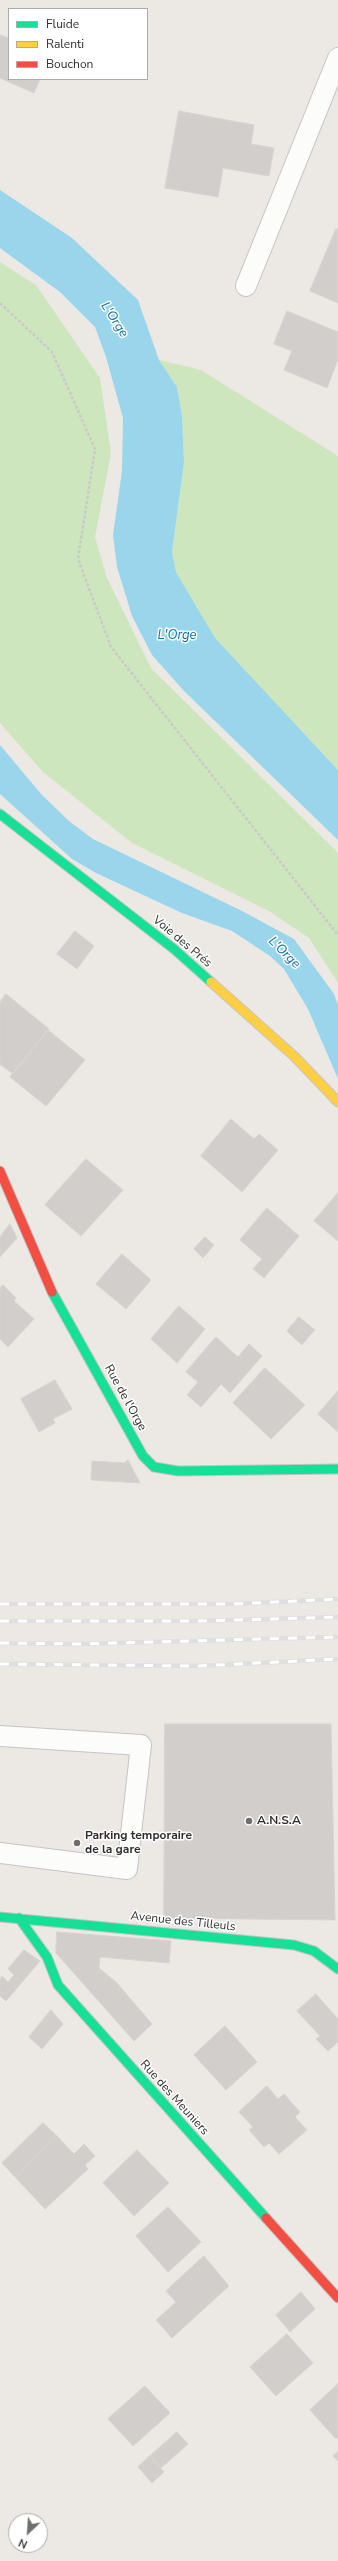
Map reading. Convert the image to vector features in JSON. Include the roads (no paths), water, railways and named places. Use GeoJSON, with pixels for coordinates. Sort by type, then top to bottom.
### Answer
{"type":"FeatureCollection","features":[{"type":"Feature","properties":{"kind":"street","name":"Voie des Prés"},"geometry":{"type":"LineString","coordinates":[[0,814],[174,949],[295,1057],[338,1102]]}},
{"type":"Feature","properties":{"kind":"street","name":"Rue de l'Orge"},"geometry":{"type":"LineString","coordinates":[[0,1171],[46,1281],[143,1456],[154,1467],[178,1471],[338,1469]]}},
{"type":"Feature","properties":{"kind":"street"},"geometry":{"type":"LineString","coordinates":[[0,1917],[19,1918]]}},
{"type":"Feature","properties":{"kind":"street","name":"Avenue des Tilleuls"},"geometry":{"type":"LineString","coordinates":[[19,1918],[294,1945],[314,1951],[338,1969]]}},
{"type":"Feature","properties":{"kind":"street","name":"Rue des Meuniers"},"geometry":{"type":"LineString","coordinates":[[19,1918],[47,1957],[58,1985],[338,2298]]}},
{"type":"Feature","properties":{"kind":"lane"},"geometry":{"type":"LineString","coordinates":[[246,286],[338,58]]}},
{"type":"Feature","properties":{"kind":"lane"},"geometry":{"type":"LineString","coordinates":[[0,1736],[141,1744],[127,1869],[0,1853]]}},
{"type":"Feature","properties":{"kind":"water","name":"L'Orge"},"geometry":{"type":"Polygon","coordinates":[[[0,190],[72,238],[138,300],[159,360],[177,387],[182,416],[184,462],[172,552],[176,572],[215,638],[338,770],[338,840],[184,691],[152,655],[132,616],[117,567],[113,535],[122,471],[123,418],[106,357],[95,327],[60,292],[0,248],[0,190]]]}},
{"type":"Feature","properties":{"kind":"water","name":"L'Orge"},"geometry":{"type":"Polygon","coordinates":[[[0,745],[42,795],[69,821],[93,839],[242,911],[294,939],[334,994],[338,1005],[338,1079],[308,1009],[284,969],[270,956],[232,931],[182,913],[96,873],[72,859],[0,794],[0,745]]]}},
{"type":"Feature","properties":{"kind":"railway"},"geometry":{"type":"LineString","coordinates":[[0,1604],[233,1604],[338,1599]]}},
{"type":"Feature","properties":{"kind":"railway"},"geometry":{"type":"LineString","coordinates":[[0,1621],[199,1621],[338,1617]]}},
{"type":"Feature","properties":{"kind":"railway"},"geometry":{"type":"LineString","coordinates":[[0,1643],[77,1644],[338,1637]]}},
{"type":"Feature","properties":{"kind":"railway"},"geometry":{"type":"LineString","coordinates":[[0,1664],[198,1666],[338,1659]]}},
{"type":"Feature","properties":{"kind":"place","name":"A.N.S.A"},"geometry":{"type":"Point","coordinates":[249,1821]}},
{"type":"Feature","properties":{"kind":"place","name":"Parking temporaire de la gare"},"geometry":{"type":"Point","coordinates":[77,1843]}}]}
